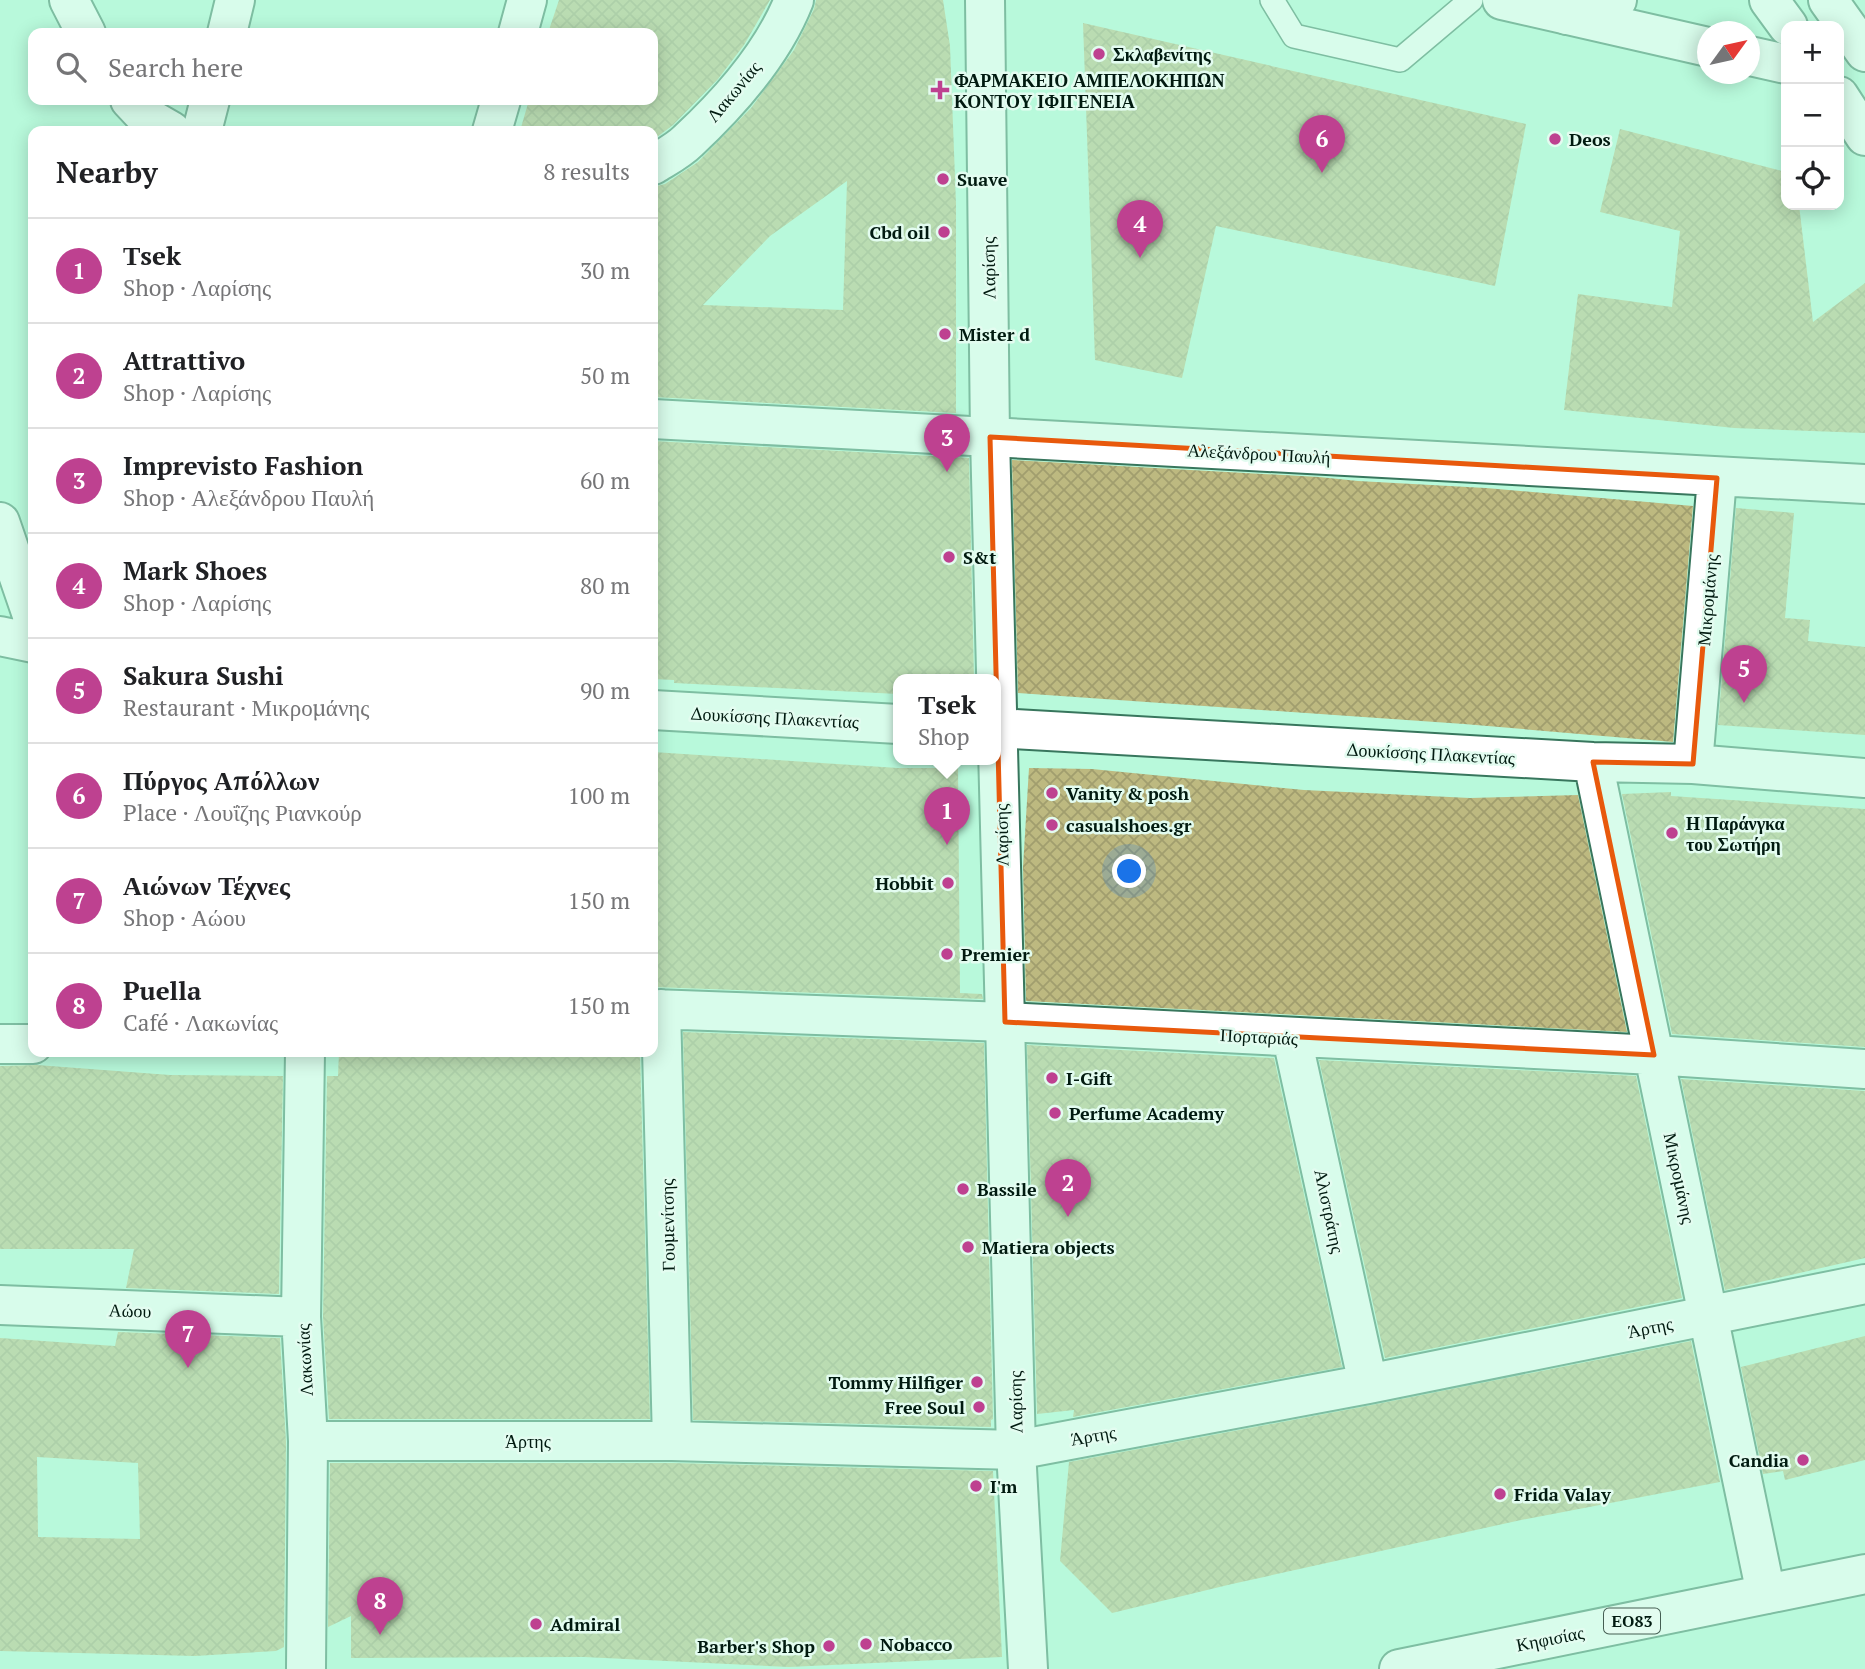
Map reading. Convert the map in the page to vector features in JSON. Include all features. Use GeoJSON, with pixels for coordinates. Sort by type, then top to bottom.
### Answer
{"type":"FeatureCollection","features":[{"type":"Feature","properties":{"kind":"street"},"geometry":{"type":"LineString","coordinates":[[69,0],[83,28]]}},
{"type":"Feature","properties":{"kind":"street"},"geometry":{"type":"LineString","coordinates":[[228,28],[235,0]]}},
{"type":"Feature","properties":{"kind":"street"},"geometry":{"type":"LineString","coordinates":[[519,28],[527,0]]}},
{"type":"Feature","properties":{"kind":"street","name":"Λακωνίας"},"geometry":{"type":"LineString","coordinates":[[658,162],[687,143],[742,84],[783,27],[794,0]]}},
{"type":"Feature","properties":{"kind":"street","name":"Λαρίσης"},"geometry":{"type":"LineString","coordinates":[[985,0],[996,674]]}},
{"type":"Feature","properties":{"kind":"street"},"geometry":{"type":"LineString","coordinates":[[1502,0],[1697,45]]}},
{"type":"Feature","properties":{"kind":"street"},"geometry":{"type":"LineString","coordinates":[[1567,15],[1617,0]]}},
{"type":"Feature","properties":{"kind":"street"},"geometry":{"type":"LineString","coordinates":[[1769,0],[1784,21]]}},
{"type":"Feature","properties":{"kind":"street"},"geometry":{"type":"LineString","coordinates":[[1828,0],[1865,52]]}},
{"type":"Feature","properties":{"kind":"street"},"geometry":{"type":"LineString","coordinates":[[1760,58],[1781,63]]}},
{"type":"Feature","properties":{"kind":"street"},"geometry":{"type":"LineString","coordinates":[[1844,104],[1865,136]]}},
{"type":"Feature","properties":{"kind":"street"},"geometry":{"type":"LineString","coordinates":[[135,105],[145,116],[162,126]]}},
{"type":"Feature","properties":{"kind":"street"},"geometry":{"type":"LineString","coordinates":[[203,126],[209,105]]}},
{"type":"Feature","properties":{"kind":"street"},"geometry":{"type":"LineString","coordinates":[[493,126],[500,105]]}},
{"type":"Feature","properties":{"kind":"street","name":"Αλεξάνδρου Παυλή"},"geometry":{"type":"LineString","coordinates":[[658,419],[1865,484]]}},
{"type":"Feature","properties":{"kind":"street","name":"Μικρομάνης"},"geometry":{"type":"LineString","coordinates":[[1693,764],[1717,478]]}},
{"type":"Feature","properties":{"kind":"street"},"geometry":{"type":"LineString","coordinates":[[0,522],[28,603]]}},
{"type":"Feature","properties":{"kind":"street"},"geometry":{"type":"LineString","coordinates":[[0,636],[28,642]]}},
{"type":"Feature","properties":{"kind":"street","name":"Δουκίσσης Πλακεντίας"},"geometry":{"type":"LineString","coordinates":[[658,710],[893,724]]}},
{"type":"Feature","properties":{"kind":"street","name":"Δουκίσσης Πλακεντίας"},"geometry":{"type":"LineString","coordinates":[[1001,728],[1593,762],[1693,764],[1865,778]]}},
{"type":"Feature","properties":{"kind":"street","name":"Μικρομάνης"},"geometry":{"type":"LineString","coordinates":[[1593,762],[1766,1594]]}},
{"type":"Feature","properties":{"kind":"street","name":"Λαρίσης"},"geometry":{"type":"LineString","coordinates":[[998,765],[1016,1450],[1028,1669]]}},
{"type":"Feature","properties":{"kind":"street","name":"Πορταριάς"},"geometry":{"type":"LineString","coordinates":[[658,1009],[1005,1022],[1654,1055],[1865,1069]]}},
{"type":"Feature","properties":{"kind":"street","name":"Γουμενίτσης"},"geometry":{"type":"LineString","coordinates":[[658,1038],[672,1441]]}},
{"type":"Feature","properties":{"kind":"street","name":"Αλιστράτης"},"geometry":{"type":"LineString","coordinates":[[1293,1038],[1368,1384]]}},
{"type":"Feature","properties":{"kind":"street"},"geometry":{"type":"LineString","coordinates":[[0,1044],[28,1044]]}},
{"type":"Feature","properties":{"kind":"street","name":"Λακωνίας"},"geometry":{"type":"LineString","coordinates":[[305,1057],[301,1317],[308,1441],[306,1669]]}},
{"type":"Feature","properties":{"kind":"street","name":"Άρτης"},"geometry":{"type":"LineString","coordinates":[[308,1441],[672,1441],[1016,1450],[1368,1384],[1865,1284]]}},
{"type":"Feature","properties":{"kind":"street","name":"Αώου"},"geometry":{"type":"LineString","coordinates":[[0,1305],[301,1317]]}},
{"type":"Feature","properties":{"kind":"street","name":"Κηφισίας"},"geometry":{"type":"LineString","coordinates":[[1399,1669],[1865,1574]]}},
{"type":"Feature","properties":{"kind":"lane"},"geometry":{"type":"LineString","coordinates":[[1272,0],[1294,36],[1400,60],[1471,0]]}},
{"type":"Feature","properties":{"kind":"highlighted area"},"geometry":{"type":"Polygon","coordinates":[[[990,437],[1717,478],[1693,764],[1593,762],[1654,1055],[1005,1022],[990,437]]]}},
{"type":"Feature","properties":{"kind":"building"},"geometry":{"type":"Polygon","coordinates":[[[559,0],[770,0],[744,45],[718,79],[673,125],[658,136],[658,126],[521,126],[528,105],[658,105],[658,28],[550,28],[559,0]]]}},
{"type":"Feature","properties":{"kind":"building"},"geometry":{"type":"Polygon","coordinates":[[[816,0],[943,0],[950,46],[956,204],[956,413],[658,397],[658,186],[698,162],[751,108],[794,50],[816,0]],[[847,181],[770,236],[703,305],[843,310],[847,181]]]}},
{"type":"Feature","properties":{"kind":"building"},"geometry":{"type":"Polygon","coordinates":[[[1083,23],[1526,124],[1495,286],[1216,226],[1182,378],[1095,360],[1083,23]]]}},
{"type":"Feature","properties":{"kind":"building"},"geometry":{"type":"Polygon","coordinates":[[[1620,129],[1781,171],[1781,210],[1800,210],[1813,322],[1865,283],[1865,433],[1734,428],[1564,410],[1578,294],[1672,307],[1680,231],[1600,212],[1620,129]]]}},
{"type":"Feature","properties":{"kind":"building"},"geometry":{"type":"Polygon","coordinates":[[[658,441],[969,458],[974,674],[893,674],[893,694],[674,683],[674,680],[658,679],[658,441]]]}},
{"type":"Feature","properties":{"kind":"building"},"geometry":{"type":"Polygon","coordinates":[[[1012,460],[1486,488],[1693,506],[1673,742],[1464,724],[1018,693],[1012,460]]]}},
{"type":"Feature","properties":{"kind":"building"},"geometry":{"type":"Polygon","coordinates":[[[1736,508],[1794,513],[1785,618],[1810,620],[1808,641],[1865,647],[1865,735],[1718,725],[1736,508]]]}},
{"type":"Feature","properties":{"kind":"building"},"geometry":{"type":"Polygon","coordinates":[[[658,752],[898,768],[958,768],[960,993],[982,994],[983,999],[658,987],[658,752]]]}},
{"type":"Feature","properties":{"kind":"building"},"geometry":{"type":"Polygon","coordinates":[[[1029,768],[1092,769],[1304,790],[1470,798],[1578,795],[1627,1032],[1026,1001],[1023,867],[1029,768]]]}},
{"type":"Feature","properties":{"kind":"building"},"geometry":{"type":"Polygon","coordinates":[[[1671,792],[1671,796],[1865,809],[1865,1047],[1672,1034],[1622,794],[1671,792]]]}},
{"type":"Feature","properties":{"kind":"building"},"geometry":{"type":"Polygon","coordinates":[[[683,1032],[984,1043],[993,1419],[991,1427],[693,1420],[683,1032]]]}},
{"type":"Feature","properties":{"kind":"building"},"geometry":{"type":"Polygon","coordinates":[[[1027,1045],[1274,1058],[1342,1367],[1073,1417],[1074,1410],[1037,1414],[1027,1045]]]}},
{"type":"Feature","properties":{"kind":"building"},"geometry":{"type":"Polygon","coordinates":[[[339,1057],[640,1057],[650,1419],[329,1419],[323,1317],[327,1076],[338,1076],[339,1057]]]}},
{"type":"Feature","properties":{"kind":"building"},"geometry":{"type":"Polygon","coordinates":[[[1319,1060],[1636,1076],[1682,1298],[1385,1358],[1319,1060]]]}},
{"type":"Feature","properties":{"kind":"building"},"geometry":{"type":"Polygon","coordinates":[[[37,1065],[170,1075],[283,1076],[279,1294],[126,1288],[134,1249],[0,1249],[0,1066],[37,1065]]]}},
{"type":"Feature","properties":{"kind":"building"},"geometry":{"type":"Polygon","coordinates":[[[1681,1079],[1865,1091],[1865,1258],[1725,1290],[1681,1079]]]}},
{"type":"Feature","properties":{"kind":"building"},"geometry":{"type":"Polygon","coordinates":[[[118,1332],[280,1338],[286,1442],[284,1647],[276,1651],[195,1656],[0,1651],[0,1338],[115,1346],[118,1332]],[[37,1457],[38,1537],[140,1539],[138,1463],[37,1457]]]}},
{"type":"Feature","properties":{"kind":"building"},"geometry":{"type":"Polygon","coordinates":[[[1865,1336],[1865,1460],[1785,1480],[1783,1471],[1763,1474],[1741,1367],[1865,1336]]]}},
{"type":"Feature","properties":{"kind":"building"},"geometry":{"type":"Polygon","coordinates":[[[1691,1341],[1720,1482],[1521,1520],[1112,1613],[1060,1561],[1069,1462],[1691,1341]]]}},
{"type":"Feature","properties":{"kind":"building"},"geometry":{"type":"Polygon","coordinates":[[[330,1463],[672,1463],[993,1471],[1002,1657],[789,1667],[584,1657],[351,1658],[351,1616],[328,1627],[330,1463]]]}},
{"type":"Feature","properties":{"kind":"place","name":"Σκλαβενίτης"},"geometry":{"type":"Point","coordinates":[1099,54]}},
{"type":"Feature","properties":{"kind":"place","name":"ΦΑΡΜΑΚΕΙΟ ΑΜΠΕΛΟΚΗΠΩΝ ΚΟΝΤΟΥ ΙΦΙΓΕΝΕΙΑ"},"geometry":{"type":"Point","coordinates":[940,90]}},
{"type":"Feature","properties":{"kind":"place","name":"Deos"},"geometry":{"type":"Point","coordinates":[1555,139]}},
{"type":"Feature","properties":{"kind":"place","name":"Πύργος Απόλλων"},"geometry":{"type":"Point","coordinates":[1322,173]}},
{"type":"Feature","properties":{"kind":"place","name":"Suave"},"geometry":{"type":"Point","coordinates":[943,179]}},
{"type":"Feature","properties":{"kind":"place","name":"Cbd oil"},"geometry":{"type":"Point","coordinates":[944,232]}},
{"type":"Feature","properties":{"kind":"place","name":"Mark Shoes"},"geometry":{"type":"Point","coordinates":[1140,258]}},
{"type":"Feature","properties":{"kind":"place","name":"Mister d"},"geometry":{"type":"Point","coordinates":[945,334]}},
{"type":"Feature","properties":{"kind":"place","name":"Imprevisto Fashion"},"geometry":{"type":"Point","coordinates":[947,472]}},
{"type":"Feature","properties":{"kind":"place","name":"S&t"},"geometry":{"type":"Point","coordinates":[949,557]}},
{"type":"Feature","properties":{"kind":"place","name":"Sakura Sushi"},"geometry":{"type":"Point","coordinates":[1744,703]}},
{"type":"Feature","properties":{"kind":"place","name":"Vanity & posh"},"geometry":{"type":"Point","coordinates":[1052,793]}},
{"type":"Feature","properties":{"kind":"place","name":"casualshoes.gr"},"geometry":{"type":"Point","coordinates":[1052,825]}},
{"type":"Feature","properties":{"kind":"place","name":"Η Παράνγκα του Σωτήρη"},"geometry":{"type":"Point","coordinates":[1672,833]}},
{"type":"Feature","properties":{"kind":"place","name":"Τsek"},"geometry":{"type":"Point","coordinates":[947,845]}},
{"type":"Feature","properties":{"kind":"place","name":"Hobbit"},"geometry":{"type":"Point","coordinates":[948,883]}},
{"type":"Feature","properties":{"kind":"place","name":"Premier"},"geometry":{"type":"Point","coordinates":[947,954]}},
{"type":"Feature","properties":{"kind":"place","name":"I-Gift"},"geometry":{"type":"Point","coordinates":[1052,1078]}},
{"type":"Feature","properties":{"kind":"place","name":"Perfume Academy"},"geometry":{"type":"Point","coordinates":[1055,1113]}},
{"type":"Feature","properties":{"kind":"place","name":"Bassile"},"geometry":{"type":"Point","coordinates":[963,1189]}},
{"type":"Feature","properties":{"kind":"place","name":"Attrattivo"},"geometry":{"type":"Point","coordinates":[1068,1217]}},
{"type":"Feature","properties":{"kind":"place","name":"Matiera objects"},"geometry":{"type":"Point","coordinates":[968,1247]}},
{"type":"Feature","properties":{"kind":"place","name":"Αιώνων Τέχνες"},"geometry":{"type":"Point","coordinates":[188,1368]}},
{"type":"Feature","properties":{"kind":"place","name":"Tommy Hilfiger"},"geometry":{"type":"Point","coordinates":[977,1382]}},
{"type":"Feature","properties":{"kind":"place","name":"Free Soul"},"geometry":{"type":"Point","coordinates":[979,1407]}},
{"type":"Feature","properties":{"kind":"place","name":"Candia"},"geometry":{"type":"Point","coordinates":[1803,1460]}},
{"type":"Feature","properties":{"kind":"place","name":"I'm"},"geometry":{"type":"Point","coordinates":[976,1486]}},
{"type":"Feature","properties":{"kind":"place","name":"Frida Valay"},"geometry":{"type":"Point","coordinates":[1500,1494]}},
{"type":"Feature","properties":{"kind":"place","name":"Admiral"},"geometry":{"type":"Point","coordinates":[536,1624]}},
{"type":"Feature","properties":{"kind":"place","name":"Puella"},"geometry":{"type":"Point","coordinates":[380,1635]}},
{"type":"Feature","properties":{"kind":"place","name":"Nobacco"},"geometry":{"type":"Point","coordinates":[866,1644]}},
{"type":"Feature","properties":{"kind":"place","name":"Barber's Shop"},"geometry":{"type":"Point","coordinates":[829,1646]}}]}
